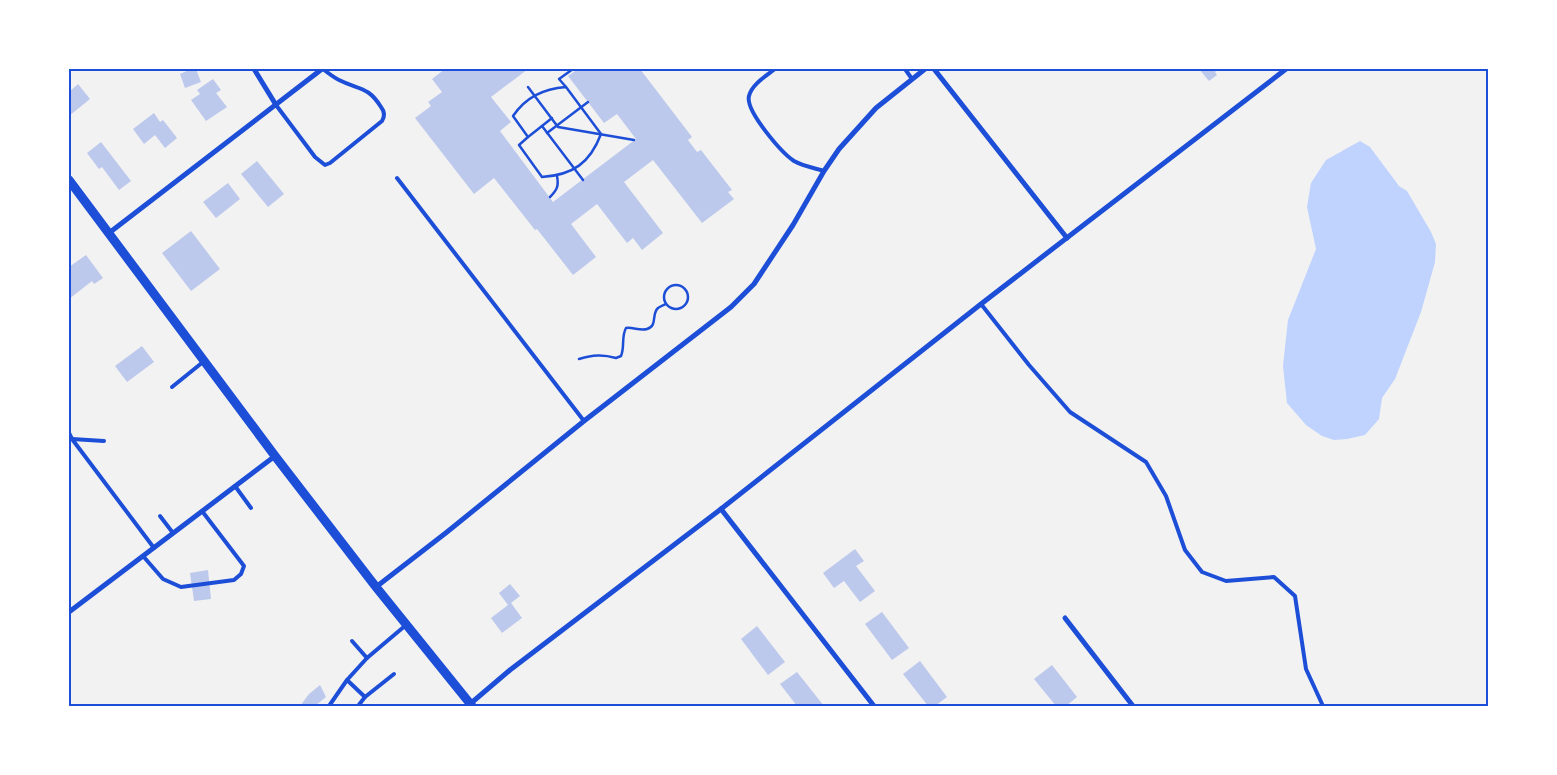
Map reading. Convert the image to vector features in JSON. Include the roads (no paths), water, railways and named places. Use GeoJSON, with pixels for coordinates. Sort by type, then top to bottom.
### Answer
{"type":"FeatureCollection","features":[{"type":"Feature","properties":{"kind":"street"},"geometry":{"type":"LineString","coordinates":[[254,69],[276,105]]}},
{"type":"Feature","properties":{"kind":"street"},"geometry":{"type":"LineString","coordinates":[[109,233],[323,69]]}},
{"type":"Feature","properties":{"kind":"street"},"geometry":{"type":"LineString","coordinates":[[376,587],[584,421],[731,307],[754,284],[793,225],[839,149],[876,108],[924,69]]}},
{"type":"Feature","properties":{"kind":"street"},"geometry":{"type":"LineString","coordinates":[[934,69],[1066,238]]}},
{"type":"Feature","properties":{"kind":"street"},"geometry":{"type":"LineString","coordinates":[[69,180],[275,456],[376,587],[471,705],[510,670],[1286,69]]}},
{"type":"Feature","properties":{"kind":"street"},"geometry":{"type":"LineString","coordinates":[[69,612],[275,456]]}},
{"type":"Feature","properties":{"kind":"street"},"geometry":{"type":"LineString","coordinates":[[720,509],[874,706]]}},
{"type":"Feature","properties":{"kind":"street"},"geometry":{"type":"LineString","coordinates":[[1065,618],[1133,706]]}},
{"type":"Feature","properties":{"kind":"lane"},"geometry":{"type":"LineString","coordinates":[[276,105],[315,157],[325,165],[330,163],[382,121],[384,110],[370,93],[363,88],[341,81],[323,69]]}},
{"type":"Feature","properties":{"kind":"lane"},"geometry":{"type":"LineString","coordinates":[[775,69],[758,81],[752,88],[748,103],[757,119],[782,152],[806,166],[824,171]]}},
{"type":"Feature","properties":{"kind":"lane"},"geometry":{"type":"LineString","coordinates":[[905,69],[912,78]]}},
{"type":"Feature","properties":{"kind":"lane"},"geometry":{"type":"LineString","coordinates":[[397,178],[584,421]]}},
{"type":"Feature","properties":{"kind":"lane"},"geometry":{"type":"LineString","coordinates":[[981,304],[1028,365],[1070,412],[1146,462],[1166,496],[1185,550],[1202,572],[1226,581],[1274,577],[1295,596],[1306,669],[1323,706]]}},
{"type":"Feature","properties":{"kind":"lane"},"geometry":{"type":"LineString","coordinates":[[172,387],[204,361]]}},
{"type":"Feature","properties":{"kind":"lane"},"geometry":{"type":"LineString","coordinates":[[69,434],[154,548]]}},
{"type":"Feature","properties":{"kind":"lane"},"geometry":{"type":"LineString","coordinates":[[72,440],[104,441]]}},
{"type":"Feature","properties":{"kind":"lane"},"geometry":{"type":"LineString","coordinates":[[235,486],[251,508]]}},
{"type":"Feature","properties":{"kind":"lane"},"geometry":{"type":"LineString","coordinates":[[143,556],[163,579],[181,587],[234,580],[244,566],[202,511]]}},
{"type":"Feature","properties":{"kind":"lane"},"geometry":{"type":"LineString","coordinates":[[160,516],[173,533]]}},
{"type":"Feature","properties":{"kind":"lane"},"geometry":{"type":"LineString","coordinates":[[328,706],[347,680],[368,658],[406,625]]}},
{"type":"Feature","properties":{"kind":"lane"},"geometry":{"type":"LineString","coordinates":[[352,641],[368,658]]}},
{"type":"Feature","properties":{"kind":"lane"},"geometry":{"type":"LineString","coordinates":[[358,706],[365,697],[394,674]]}},
{"type":"Feature","properties":{"kind":"lane"},"geometry":{"type":"LineString","coordinates":[[347,680],[365,697]]}},
{"type":"Feature","properties":{"kind":"water"},"geometry":{"type":"Polygon","coordinates":[[[1360,141],[1370,147],[1399,186],[1407,191],[1436,244],[1435,262],[1421,312],[1395,379],[1382,398],[1379,419],[1365,435],[1334,440],[1322,436],[1306,425],[1287,403],[1283,366],[1288,320],[1316,249],[1307,207],[1311,183],[1326,160],[1360,141]]]}}]}
